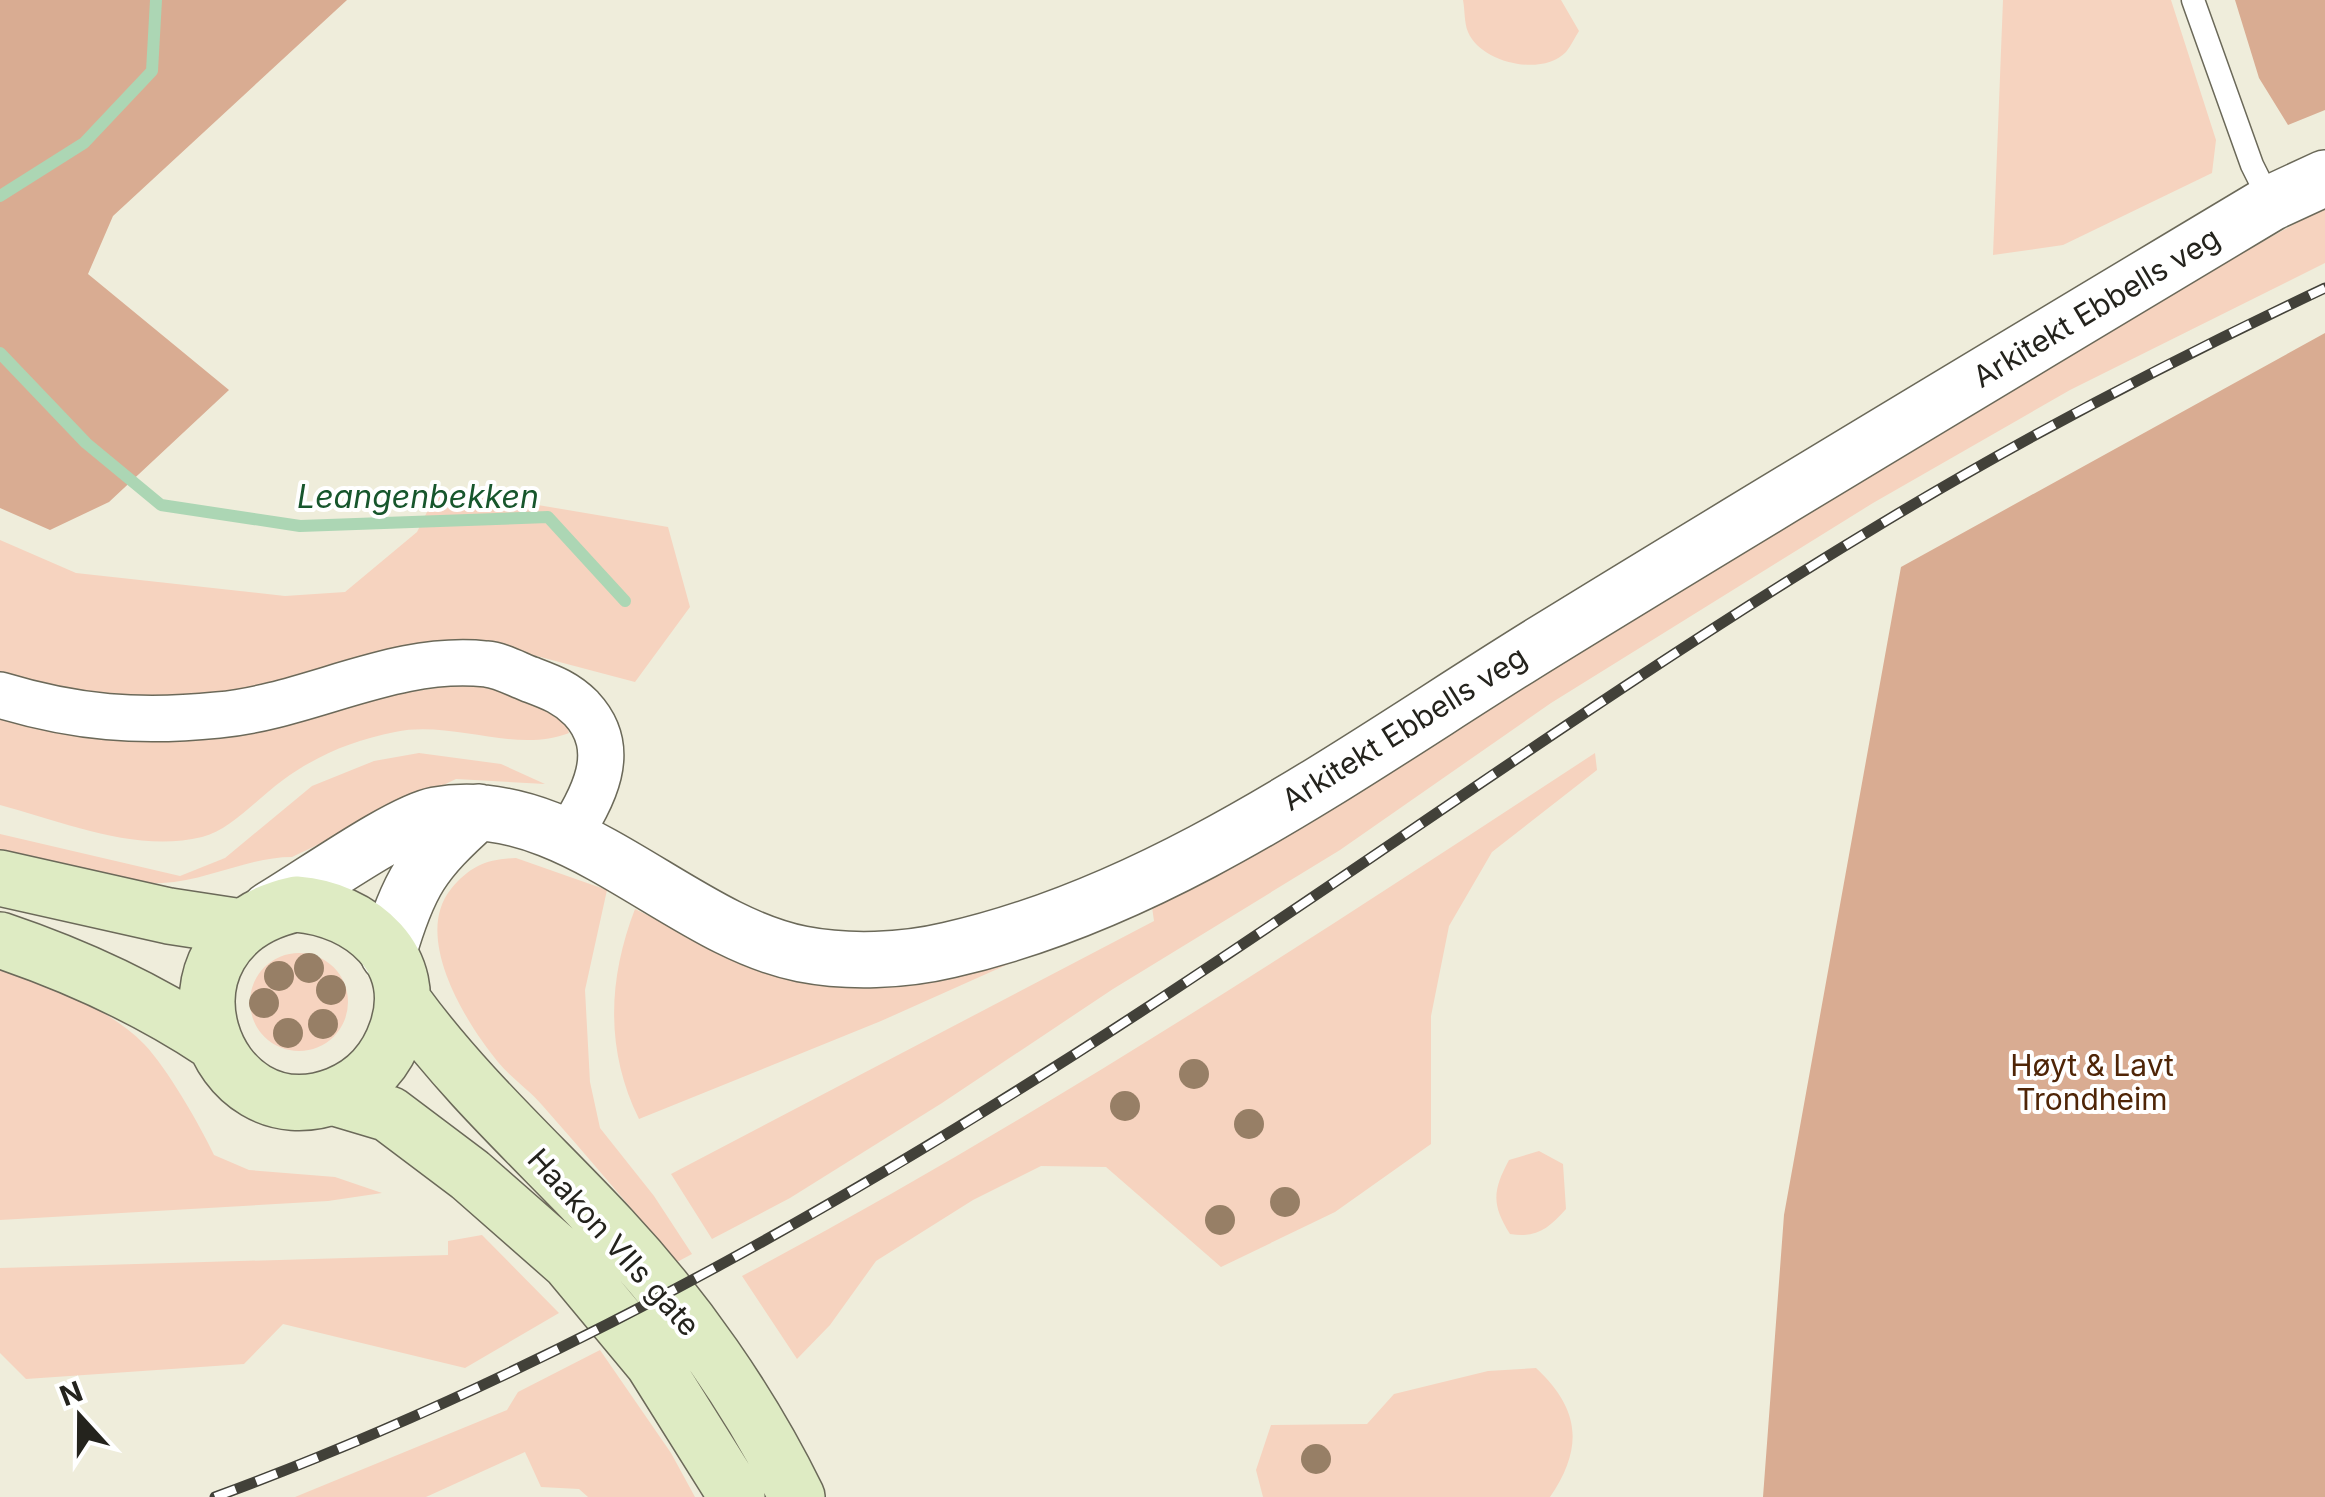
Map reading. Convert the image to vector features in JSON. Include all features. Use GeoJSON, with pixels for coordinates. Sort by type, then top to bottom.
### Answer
{"type":"FeatureCollection","features":[{"type":"Feature","properties":{"kind":"main road"},"geometry":{"type":"LineString","coordinates":[[0,878],[169,916],[255,919]]}},
{"type":"Feature","properties":{"kind":"main road"},"geometry":{"type":"LineString","coordinates":[[296,904],[324,906],[349,916],[372,932],[388,954],[406,1005],[392,1045],[377,1068],[357,1086],[304,1102],[276,1098],[250,1086],[228,1067],[213,1042],[205,1012],[207,980],[220,950],[255,919],[296,904]]}},
{"type":"Feature","properties":{"kind":"main road"},"geometry":{"type":"LineString","coordinates":[[0,940],[68,963],[150,1000],[213,1042]]}},
{"type":"Feature","properties":{"kind":"main road","name":"Haakon VIIs gate"},"geometry":{"type":"LineString","coordinates":[[406,1005],[436,1046],[613,1231],[701,1339],[797,1497]]}},
{"type":"Feature","properties":{"kind":"main road","name":"Haakon VIIs gate"},"geometry":{"type":"LineString","coordinates":[[332,1096],[389,1114],[470,1175],[569,1262],[652,1363],[737,1497]]}},
{"type":"Feature","properties":{"kind":"street","name":"Arkitekt Ebbells veg"},"geometry":{"type":"LineString","coordinates":[[255,919],[408,826],[435,816],[478,812],[499,814],[568,839],[731,928],[800,954],[872,959],[926,954],[1023,930],[1128,889],[1243,827],[1813,477],[2271,203],[2325,178]]}},
{"type":"Feature","properties":{"kind":"street"},"geometry":{"type":"LineString","coordinates":[[0,695],[44,708],[122,722],[223,715],[429,665],[489,664],[566,693],[588,716],[603,758],[595,794],[568,839]]}},
{"type":"Feature","properties":{"kind":"street"},"geometry":{"type":"LineString","coordinates":[[388,954],[405,897],[417,874],[478,812]]}},
{"type":"Feature","properties":{"kind":"lane"},"geometry":{"type":"LineString","coordinates":[[2193,0],[2246,148],[2271,203]]}},
{"type":"Feature","properties":{"kind":"shaded area"},"geometry":{"type":"Polygon","coordinates":[[[1463,0],[1561,0],[1579,31],[1566,52],[1555,60],[1528,65],[1498,59],[1475,43],[1467,28],[1463,0]]]}},
{"type":"Feature","properties":{"kind":"shaded area"},"geometry":{"type":"Polygon","coordinates":[[[2003,0],[2171,0],[2216,140],[2212,173],[2063,245],[1993,255],[2003,0]]]}},
{"type":"Feature","properties":{"kind":"shaded area"},"geometry":{"type":"Polygon","coordinates":[[[2325,207],[2325,263],[2070,390],[1873,503],[1551,703],[1340,850],[1113,989],[790,1198],[712,1239],[671,1174],[1154,921],[1152,907],[1953,414],[2325,207]]]}},
{"type":"Feature","properties":{"kind":"shaded area"},"geometry":{"type":"Polygon","coordinates":[[[479,495],[668,527],[690,607],[635,682],[514,650],[212,701],[119,705],[0,676],[0,540],[76,573],[285,596],[345,592],[417,532],[435,496],[479,495]]]}},
{"type":"Feature","properties":{"kind":"shaded area"},"geometry":{"type":"Polygon","coordinates":[[[457,685],[487,687],[526,698],[564,718],[569,733],[527,740],[417,729],[365,739],[296,771],[224,828],[177,841],[100,833],[0,805],[0,712],[90,737],[143,741],[209,737],[370,698],[457,685]]]}},
{"type":"Feature","properties":{"kind":"shaded area"},"geometry":{"type":"Polygon","coordinates":[[[419,753],[501,764],[545,784],[456,779],[292,857],[179,881],[142,883],[100,878],[0,852],[0,834],[180,876],[225,858],[312,786],[374,761],[419,753]]]}},
{"type":"Feature","properties":{"kind":"shaded area"},"geometry":{"type":"Polygon","coordinates":[[[1595,753],[1597,770],[1492,852],[1449,926],[1431,1016],[1431,1144],[1335,1212],[1221,1267],[1106,1167],[1041,1166],[973,1200],[876,1261],[830,1325],[797,1359],[742,1276],[1068,1090],[1280,958],[1595,753]]]}},
{"type":"Feature","properties":{"kind":"shaded area"},"geometry":{"type":"Polygon","coordinates":[[[516,858],[607,890],[585,990],[590,1082],[600,1128],[654,1196],[692,1254],[677,1262],[542,1105],[498,1062],[472,1025],[448,979],[437,931],[441,909],[451,889],[480,865],[516,858]]]}},
{"type":"Feature","properties":{"kind":"shaded area"},"geometry":{"type":"Polygon","coordinates":[[[635,909],[690,936],[1058,942],[881,1021],[639,1119],[620,1067],[614,1014],[619,962],[635,909]]]}},
{"type":"Feature","properties":{"kind":"shaded area"},"geometry":{"type":"Polygon","coordinates":[[[299,953],[318,957],[334,967],[344,983],[348,1002],[344,1021],[334,1037],[318,1047],[299,1051],[280,1047],[264,1037],[254,1021],[250,1002],[254,983],[264,967],[280,957],[299,953]]]}},
{"type":"Feature","properties":{"kind":"shaded area"},"geometry":{"type":"Polygon","coordinates":[[[0,969],[76,999],[113,1019],[144,1044],[173,1082],[214,1155],[249,1170],[335,1177],[382,1193],[328,1201],[0,1220],[0,969]]]}},
{"type":"Feature","properties":{"kind":"shaded area"},"geometry":{"type":"Polygon","coordinates":[[[1539,1151],[1563,1164],[1566,1209],[1541,1230],[1528,1235],[1510,1234],[1497,1205],[1500,1180],[1509,1160],[1539,1151]]]}},
{"type":"Feature","properties":{"kind":"shaded area"},"geometry":{"type":"Polygon","coordinates":[[[482,1235],[559,1313],[465,1368],[283,1324],[244,1364],[26,1379],[0,1353],[0,1268],[448,1255],[448,1241],[482,1235]]]}},
{"type":"Feature","properties":{"kind":"shaded area"},"geometry":{"type":"Polygon","coordinates":[[[600,1350],[671,1453],[695,1497],[588,1497],[579,1489],[541,1487],[525,1452],[426,1497],[295,1497],[507,1410],[518,1392],[600,1350]]]}},
{"type":"Feature","properties":{"kind":"shaded area"},"geometry":{"type":"Polygon","coordinates":[[[1536,1368],[1562,1398],[1572,1429],[1568,1462],[1550,1497],[1263,1497],[1256,1470],[1271,1425],[1367,1424],[1394,1394],[1488,1371],[1536,1368]]]}},
{"type":"Feature","properties":{"kind":"green space"},"geometry":{"type":"Polygon","coordinates":[[[0,0],[347,0],[113,216],[88,274],[229,390],[109,502],[50,530],[0,508],[0,0]]]}},
{"type":"Feature","properties":{"kind":"green space"},"geometry":{"type":"Polygon","coordinates":[[[2235,0],[2325,0],[2325,110],[2288,125],[2259,78],[2235,0]]]}},
{"type":"Feature","properties":{"kind":"green space","name":"Høyt & Lavt Trondheim"},"geometry":{"type":"Polygon","coordinates":[[[2325,333],[2325,1497],[1763,1497],[1784,1215],[1901,567],[2325,333]]]}},
{"type":"Feature","properties":{"kind":"waterway","name":"Leangenbekken"},"geometry":{"type":"LineString","coordinates":[[0,196],[84,143],[152,71],[156,0]]}},
{"type":"Feature","properties":{"kind":"waterway","name":"Leangenbekken"},"geometry":{"type":"LineString","coordinates":[[0,353],[86,443],[161,505],[300,526],[548,517],[625,601]]}},
{"type":"Feature","properties":{"kind":"railway"},"geometry":{"type":"LineString","coordinates":[[215,1497],[346,1446],[601,1328],[849,1192],[1089,1045],[1613,694],[1861,536],[2090,406],[2325,288]]}}]}
